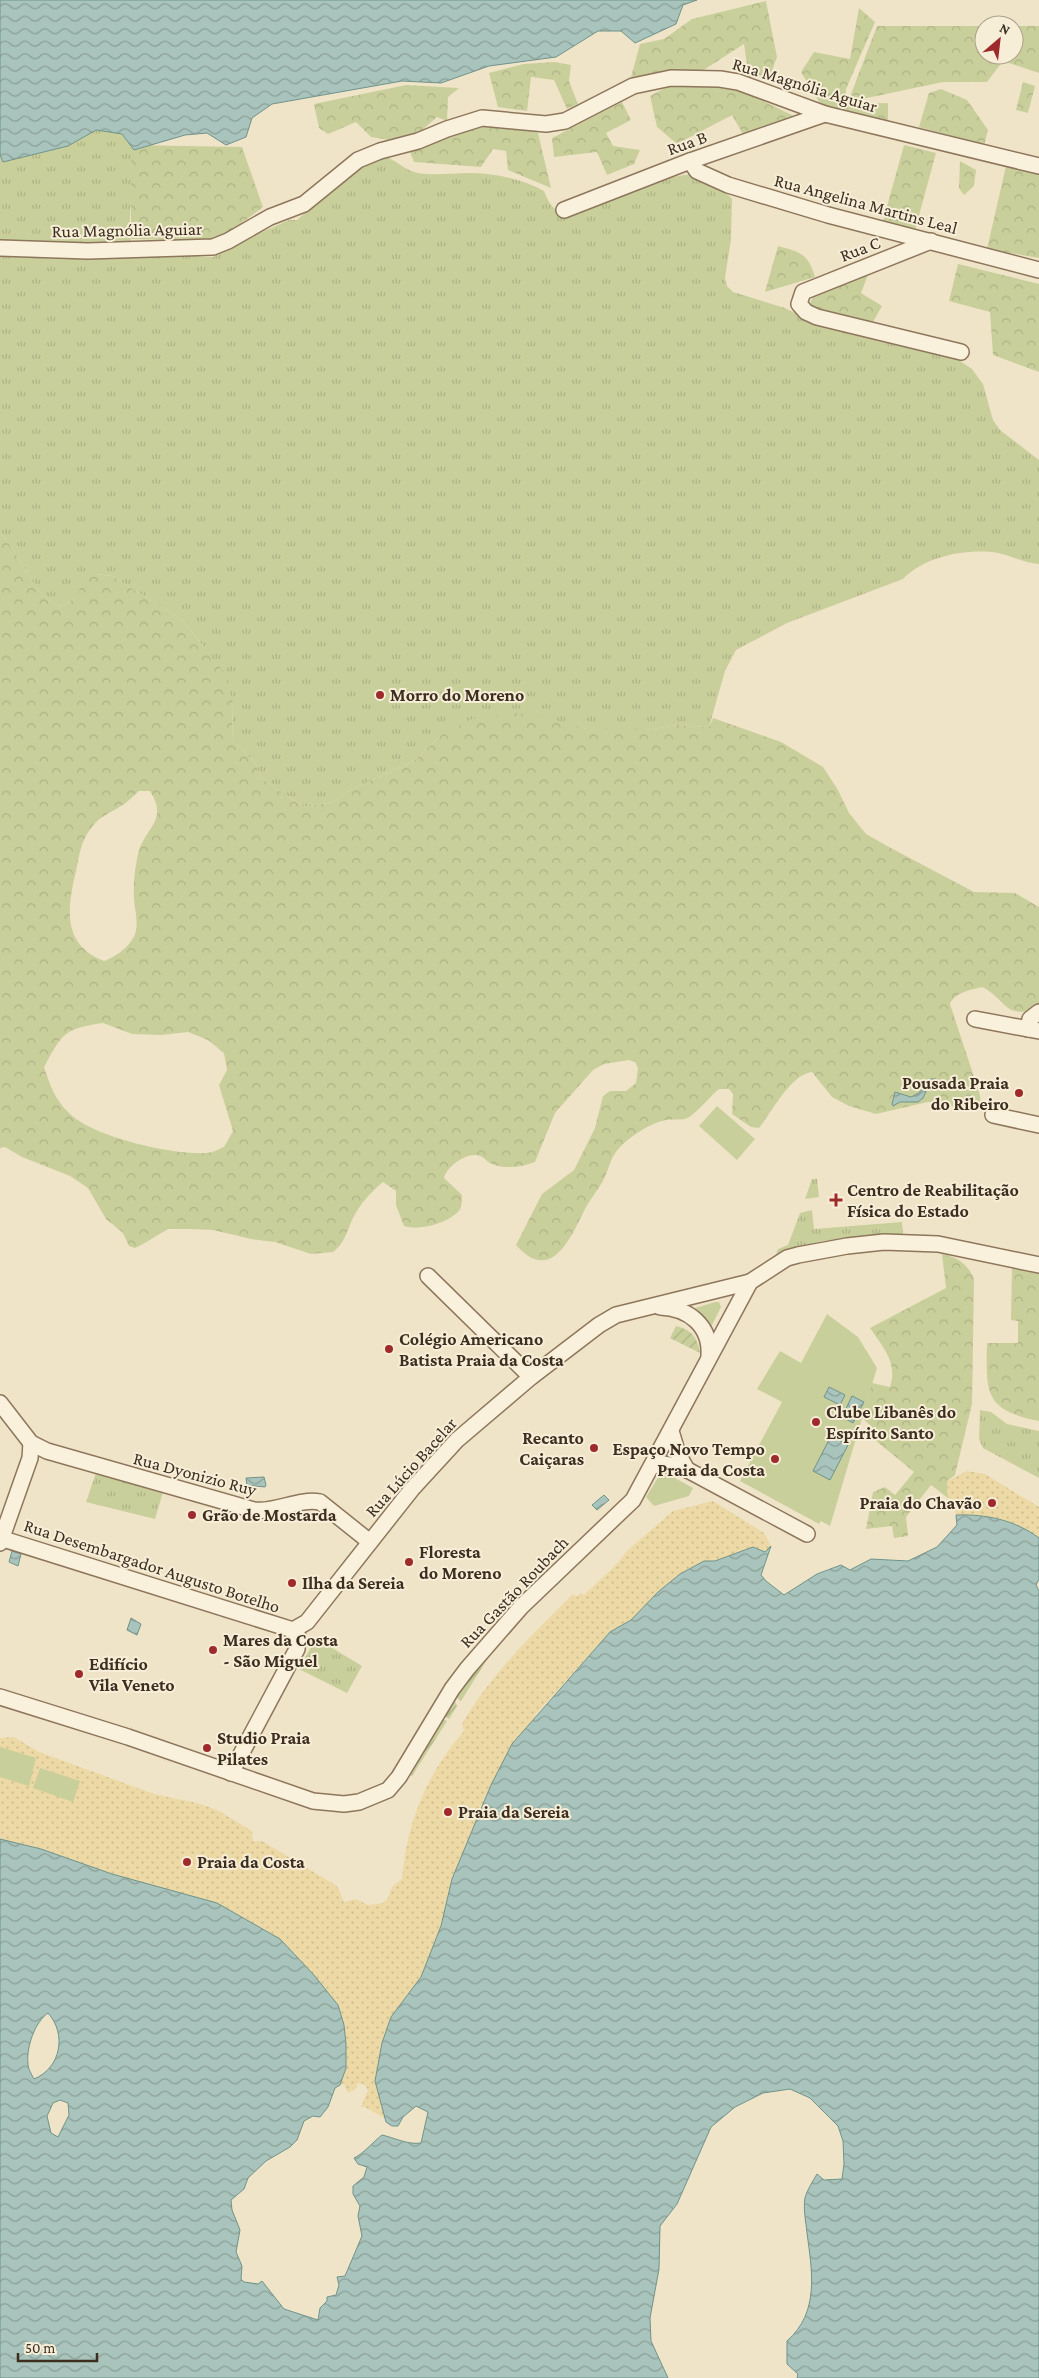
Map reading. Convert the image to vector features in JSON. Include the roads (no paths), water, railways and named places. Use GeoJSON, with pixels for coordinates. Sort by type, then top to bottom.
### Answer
{"type":"FeatureCollection","features":[{"type":"Feature","properties":{"kind":"street","name":"Rua Magnólia Aguiar"},"geometry":{"type":"LineString","coordinates":[[0,248],[88,251],[213,247],[228,241],[270,217],[304,204],[358,160],[368,155],[413,143],[447,128],[482,118],[546,124],[564,121],[634,86],[652,80],[671,78],[720,79],[756,88],[824,114],[1039,166]]}},
{"type":"Feature","properties":{"kind":"street","name":"Rua B"},"geometry":{"type":"LineString","coordinates":[[564,210],[690,161],[824,114]]}},
{"type":"Feature","properties":{"kind":"street","name":"Rua Angelina Martins Leal"},"geometry":{"type":"LineString","coordinates":[[690,161],[697,171],[706,177],[728,185],[828,215],[1039,270]]}},
{"type":"Feature","properties":{"kind":"street","name":"Rua C"},"geometry":{"type":"LineString","coordinates":[[931,241],[803,292],[799,300],[800,307],[817,317],[961,352]]}},
{"type":"Feature","properties":{"kind":"street"},"geometry":{"type":"LineString","coordinates":[[975,1019],[1033,1030],[1030,1019],[1039,1012]]}},
{"type":"Feature","properties":{"kind":"street"},"geometry":{"type":"LineString","coordinates":[[993,1115],[1039,1125]]}},
{"type":"Feature","properties":{"kind":"street"},"geometry":{"type":"LineString","coordinates":[[750,1282],[787,1258],[810,1251],[884,1242],[938,1244],[1039,1264]]}},
{"type":"Feature","properties":{"kind":"street"},"geometry":{"type":"LineString","coordinates":[[428,1276],[530,1377]]}},
{"type":"Feature","properties":{"kind":"street","name":"Rua Lúcio Bacelar"},"geometry":{"type":"LineString","coordinates":[[293,1630],[307,1622],[412,1489],[455,1442],[530,1377],[608,1319],[634,1309],[750,1282]]}},
{"type":"Feature","properties":{"kind":"street","name":"Rua Gastão Roubach"},"geometry":{"type":"LineString","coordinates":[[0,1696],[128,1737],[313,1801],[328,1804],[359,1802],[388,1790],[399,1777],[452,1689],[467,1669],[520,1607],[563,1564],[629,1505],[671,1431],[750,1282]]}},
{"type":"Feature","properties":{"kind":"street"},"geometry":{"type":"LineString","coordinates":[[646,1307],[677,1309],[695,1318],[707,1336],[709,1357]]}},
{"type":"Feature","properties":{"kind":"street"},"geometry":{"type":"LineString","coordinates":[[0,1403],[31,1443],[30,1458],[0,1540]]}},
{"type":"Feature","properties":{"kind":"street"},"geometry":{"type":"LineString","coordinates":[[671,1431],[678,1454],[687,1470]]}},
{"type":"Feature","properties":{"kind":"street","name":"Rua Dyonizio Ruy"},"geometry":{"type":"LineString","coordinates":[[31,1443],[46,1452],[254,1510],[265,1510],[310,1501],[320,1502],[370,1542]]}},
{"type":"Feature","properties":{"kind":"street"},"geometry":{"type":"LineString","coordinates":[[652,1466],[669,1464],[687,1470],[807,1534]]}},
{"type":"Feature","properties":{"kind":"street","name":"Rua Desembargador Augusto Botelho"},"geometry":{"type":"LineString","coordinates":[[0,1540],[293,1630]]}},
{"type":"Feature","properties":{"kind":"street"},"geometry":{"type":"LineString","coordinates":[[231,1773],[297,1649],[298,1636],[293,1630]]}},
{"type":"Feature","properties":{"kind":"water"},"geometry":{"type":"Polygon","coordinates":[[[0,0],[697,0],[683,5],[676,24],[635,43],[621,31],[598,31],[556,57],[489,66],[441,83],[402,81],[272,104],[252,118],[246,137],[226,145],[207,133],[185,135],[134,150],[122,134],[96,130],[68,146],[3,162],[0,155],[0,0]]]}},
{"type":"Feature","properties":{"kind":"water"},"geometry":{"type":"Polygon","coordinates":[[[930,1079],[936,1079],[940,1083],[929,1085],[923,1098],[918,1102],[900,1102],[893,1106],[895,1092],[911,1097],[919,1093],[930,1079]]]}},
{"type":"Feature","properties":{"kind":"water"},"geometry":{"type":"Polygon","coordinates":[[[829,1387],[845,1395],[840,1405],[824,1397],[829,1387]]]}},
{"type":"Feature","properties":{"kind":"water"},"geometry":{"type":"Polygon","coordinates":[[[852,1396],[864,1402],[853,1423],[842,1417],[852,1396]]]}},
{"type":"Feature","properties":{"kind":"water"},"geometry":{"type":"Polygon","coordinates":[[[831,1436],[848,1445],[830,1480],[813,1471],[831,1436]]]}},
{"type":"Feature","properties":{"kind":"water"},"geometry":{"type":"Polygon","coordinates":[[[264,1477],[265,1487],[247,1485],[246,1478],[264,1477]]]}},
{"type":"Feature","properties":{"kind":"water"},"geometry":{"type":"Polygon","coordinates":[[[604,1495],[609,1500],[597,1510],[592,1505],[604,1495]]]}},
{"type":"Feature","properties":{"kind":"water"},"geometry":{"type":"Polygon","coordinates":[[[956,1515],[989,1517],[1020,1527],[1039,1538],[1039,1579],[1036,1585],[1039,1591],[1039,2378],[797,2378],[798,2374],[787,2364],[787,2341],[798,2330],[805,2317],[811,2290],[812,2276],[804,2211],[805,2198],[817,2174],[824,2180],[842,2179],[844,2164],[843,2141],[838,2126],[810,2098],[790,2089],[763,2093],[735,2107],[711,2127],[677,2204],[660,2226],[659,2269],[650,2318],[651,2341],[668,2378],[0,2378],[0,1839],[41,1849],[112,1874],[217,1903],[280,1939],[313,1974],[338,2005],[344,2025],[346,2068],[340,2085],[335,2088],[328,2107],[320,2117],[313,2116],[304,2121],[297,2140],[290,2147],[266,2161],[248,2178],[244,2189],[231,2200],[232,2210],[240,2230],[236,2252],[242,2266],[241,2279],[244,2282],[258,2284],[262,2281],[284,2309],[318,2320],[320,2308],[327,2301],[327,2297],[336,2295],[339,2285],[337,2277],[345,2276],[362,2236],[358,2216],[360,2206],[353,2194],[353,2186],[364,2177],[367,2167],[358,2164],[354,2158],[382,2135],[406,2142],[421,2143],[428,2112],[416,2106],[403,2117],[398,2126],[392,2126],[386,2122],[375,2081],[382,2043],[391,2017],[421,1977],[441,1926],[452,1879],[491,1785],[512,1744],[610,1632],[631,1620],[658,1592],[680,1574],[704,1561],[715,1561],[753,1547],[765,1552],[771,1546],[761,1575],[784,1595],[817,1574],[841,1565],[850,1570],[871,1559],[908,1561],[937,1547],[957,1525],[956,1515]],[[48,2013],[35,2029],[28,2050],[28,2066],[34,2079],[50,2067],[58,2050],[58,2031],[48,2013]],[[60,2100],[53,2103],[47,2116],[51,2133],[58,2137],[69,2115],[68,2103],[60,2100]]]}},
{"type":"Feature","properties":{"kind":"water"},"geometry":{"type":"Polygon","coordinates":[[[12,1551],[21,1554],[18,1566],[9,1562],[12,1551]]]}},
{"type":"Feature","properties":{"kind":"water"},"geometry":{"type":"Polygon","coordinates":[[[131,1618],[141,1624],[137,1635],[127,1630],[131,1618]]]}},
{"type":"Feature","properties":{"kind":"place","name":"Morro do Moreno"},"geometry":{"type":"Point","coordinates":[380,695]}},
{"type":"Feature","properties":{"kind":"place","name":"Pousada Praia do Ribeiro"},"geometry":{"type":"Point","coordinates":[1019,1093]}},
{"type":"Feature","properties":{"kind":"place","name":"Centro de Reabilitação Física do Estado"},"geometry":{"type":"Point","coordinates":[836,1200]}},
{"type":"Feature","properties":{"kind":"place","name":"Colégio Americano Batista Praia da Costa"},"geometry":{"type":"Point","coordinates":[389,1349]}},
{"type":"Feature","properties":{"kind":"place","name":"Clube Libanês do Espírito Santo"},"geometry":{"type":"Point","coordinates":[816,1422]}},
{"type":"Feature","properties":{"kind":"place","name":"Recanto Caiçaras"},"geometry":{"type":"Point","coordinates":[594,1448]}},
{"type":"Feature","properties":{"kind":"place","name":"Espaço Novo Tempo Praia da Costa"},"geometry":{"type":"Point","coordinates":[775,1459]}},
{"type":"Feature","properties":{"kind":"place","name":"Praia do Chavão"},"geometry":{"type":"Point","coordinates":[992,1503]}},
{"type":"Feature","properties":{"kind":"place","name":"Grão de Mostarda"},"geometry":{"type":"Point","coordinates":[192,1515]}},
{"type":"Feature","properties":{"kind":"place","name":"Floresta do Moreno"},"geometry":{"type":"Point","coordinates":[409,1562]}},
{"type":"Feature","properties":{"kind":"place","name":"Ilha da Sereia"},"geometry":{"type":"Point","coordinates":[292,1583]}},
{"type":"Feature","properties":{"kind":"place","name":"Mares da Costa - São Miguel"},"geometry":{"type":"Point","coordinates":[213,1650]}},
{"type":"Feature","properties":{"kind":"place","name":"Edifício Vila Veneto"},"geometry":{"type":"Point","coordinates":[79,1674]}},
{"type":"Feature","properties":{"kind":"place","name":"Studio Praia Pilates"},"geometry":{"type":"Point","coordinates":[207,1748]}},
{"type":"Feature","properties":{"kind":"place","name":"Praia da Sereia"},"geometry":{"type":"Point","coordinates":[448,1812]}},
{"type":"Feature","properties":{"kind":"place","name":"Praia da Costa"},"geometry":{"type":"Point","coordinates":[187,1862]}}]}
